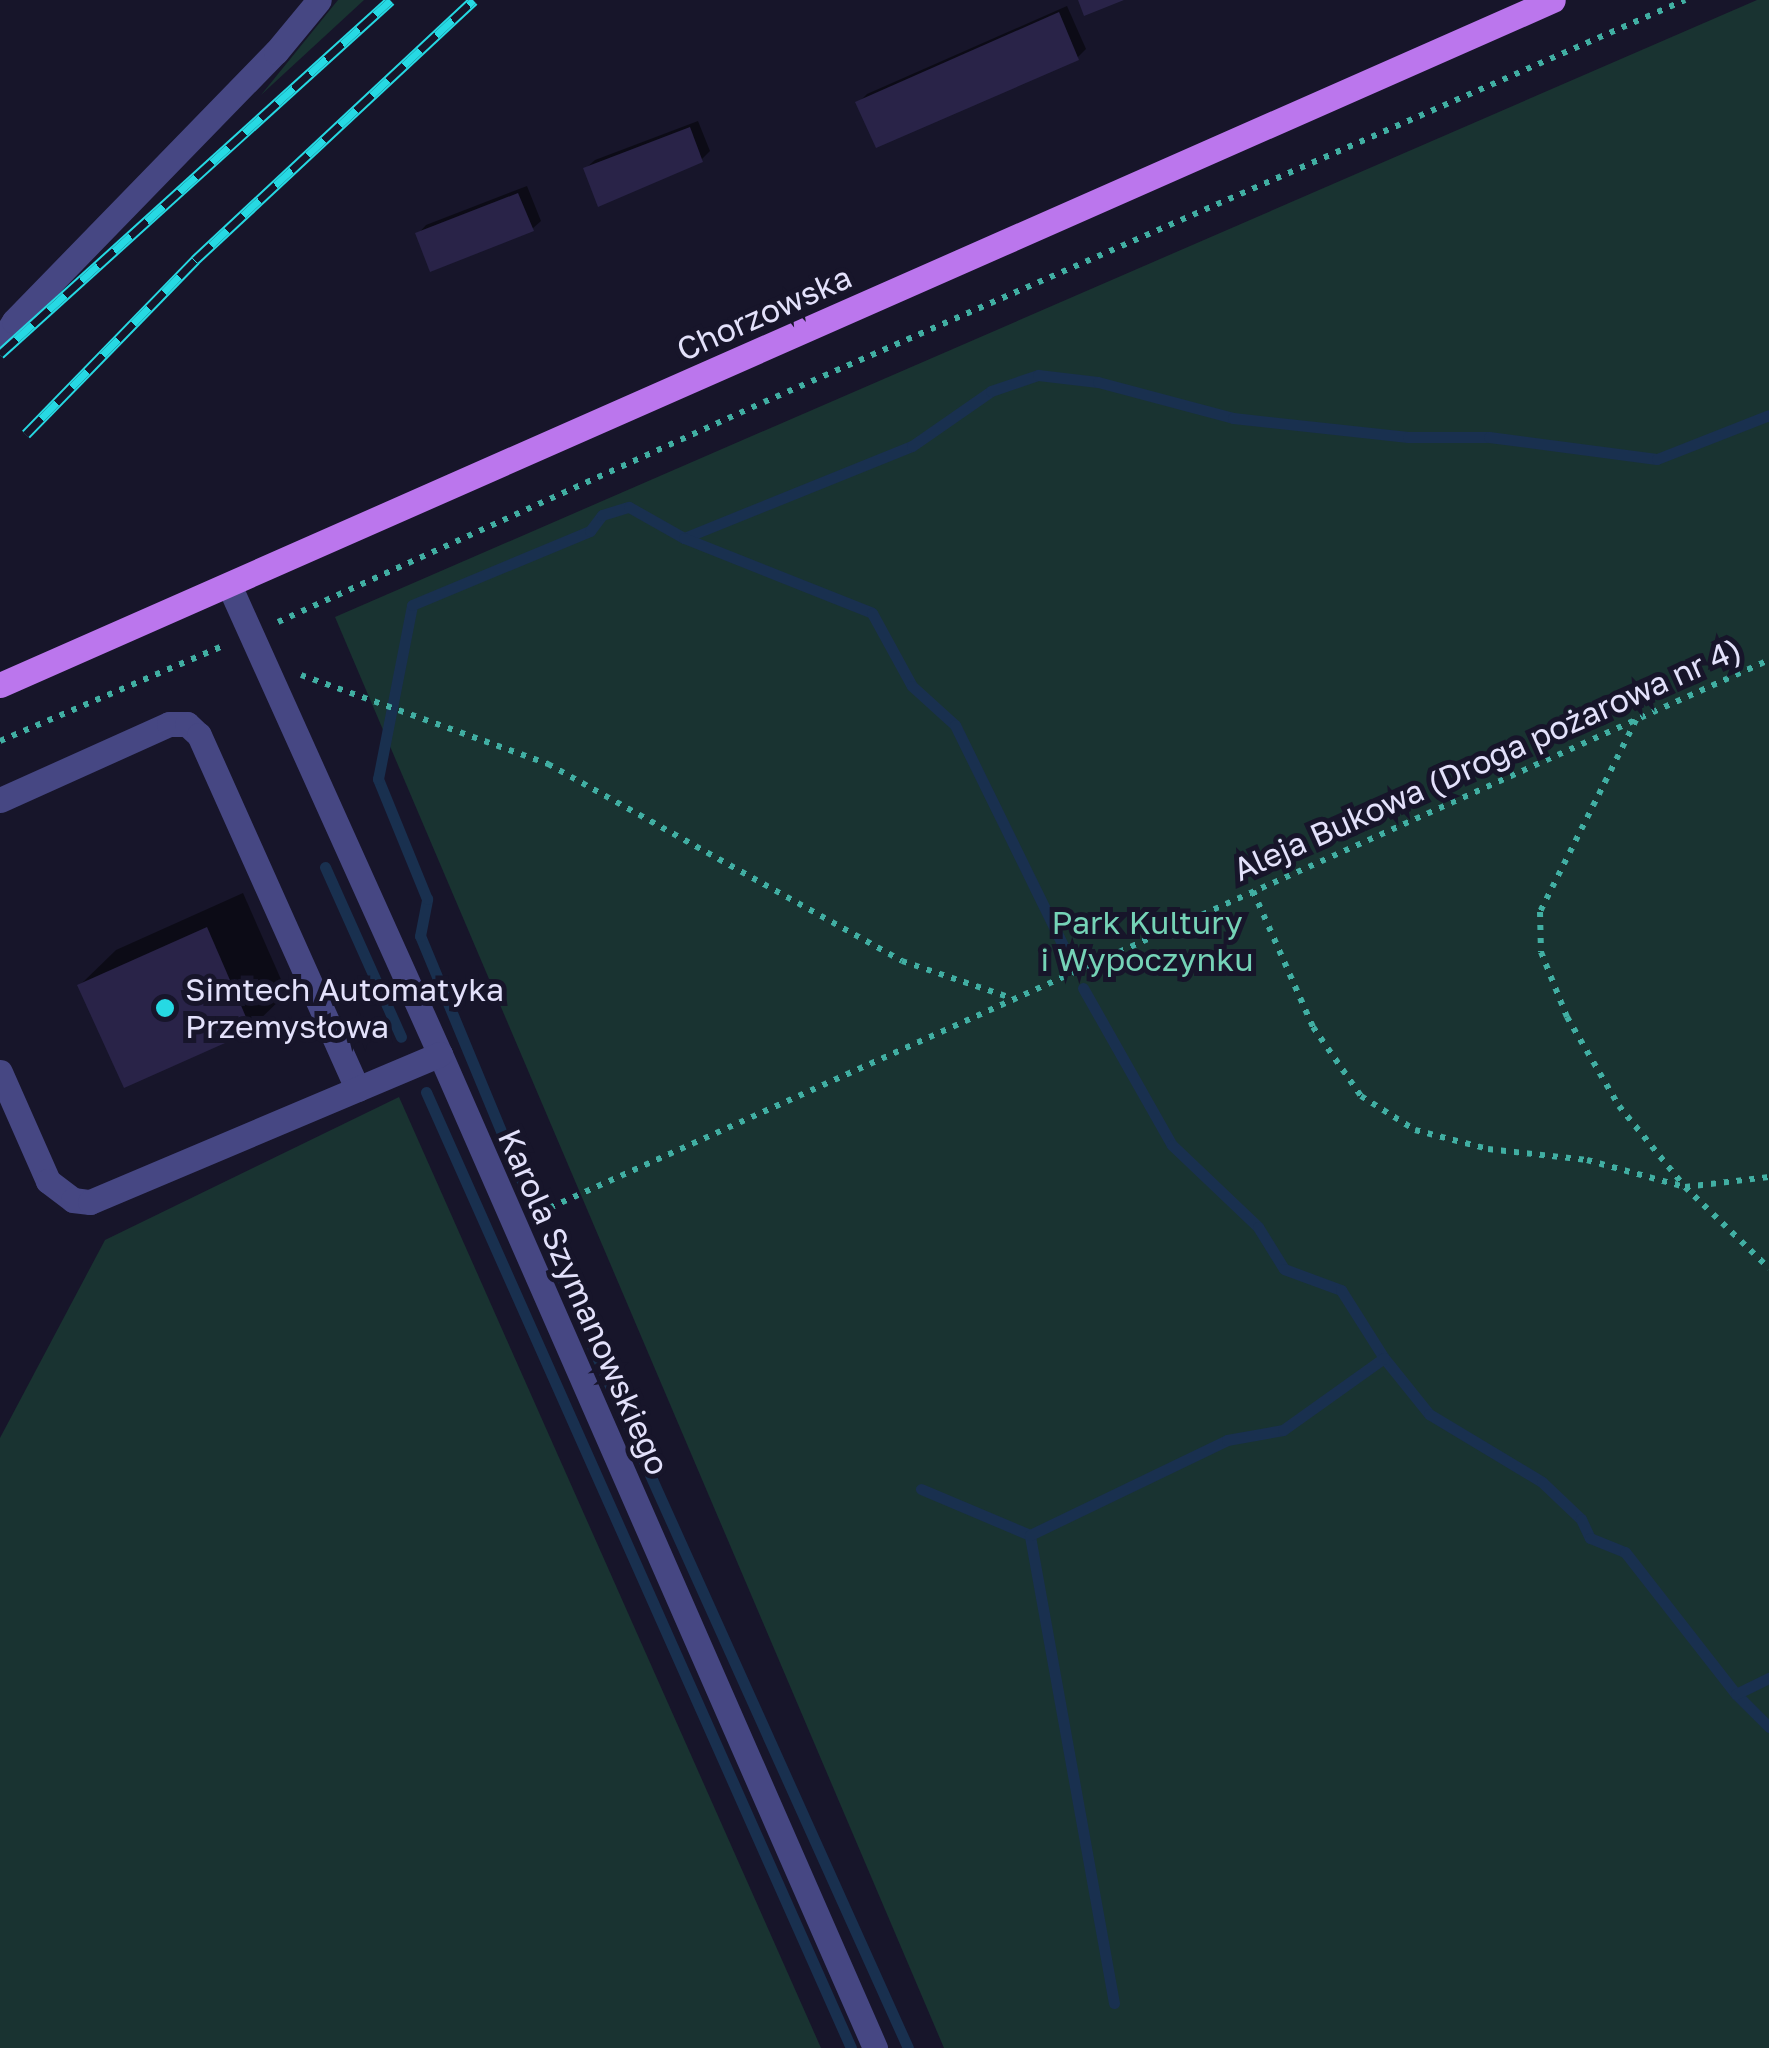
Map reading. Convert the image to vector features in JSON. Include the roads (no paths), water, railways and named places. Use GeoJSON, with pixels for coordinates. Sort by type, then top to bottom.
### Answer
{"type":"FeatureCollection","features":[{"type":"Feature","properties":{"kind":"main road","name":"Chorzowska"},"geometry":{"type":"LineString","coordinates":[[0,685],[1553,0]]}},
{"type":"Feature","properties":{"kind":"street"},"geometry":{"type":"LineString","coordinates":[[0,342],[14,321],[276,52],[319,0]]}},
{"type":"Feature","properties":{"kind":"street","name":"Karola Szymanowskiego"},"geometry":{"type":"LineString","coordinates":[[228,585],[440,1054],[874,2048]]}},
{"type":"Feature","properties":{"kind":"street"},"geometry":{"type":"LineString","coordinates":[[0,800],[169,724],[186,724],[199,735],[357,1089]]}},
{"type":"Feature","properties":{"kind":"street"},"geometry":{"type":"LineString","coordinates":[[0,1072],[48,1181],[74,1200],[90,1202],[440,1054]]}},
{"type":"Feature","properties":{"kind":"waterway"},"geometry":{"type":"LineString","coordinates":[[684,538],[912,446],[991,391],[1038,375],[1098,382],[1233,418],[1408,437],[1489,437],[1657,459],[1769,415]]}},
{"type":"Feature","properties":{"kind":"waterway"},"geometry":{"type":"LineString","coordinates":[[525,1189],[420,936],[427,899],[378,779],[412,605],[590,531],[602,515],[629,507],[684,538],[872,613],[912,686],[955,725],[1067,954]]}},
{"type":"Feature","properties":{"kind":"waterway"},"geometry":{"type":"LineString","coordinates":[[325,867],[401,1037]]}},
{"type":"Feature","properties":{"kind":"waterway"},"geometry":{"type":"LineString","coordinates":[[1083,988],[1172,1145],[1258,1227],[1284,1269],[1341,1290],[1384,1358],[1429,1414],[1542,1482],[1581,1519],[1590,1538],[1625,1552],[1736,1694],[1769,1727]]}},
{"type":"Feature","properties":{"kind":"waterway"},"geometry":{"type":"LineString","coordinates":[[426,1092],[851,2048]]}},
{"type":"Feature","properties":{"kind":"waterway"},"geometry":{"type":"LineString","coordinates":[[552,1257],[908,2048]]}},
{"type":"Feature","properties":{"kind":"waterway"},"geometry":{"type":"LineString","coordinates":[[1114,2003],[1030,1535],[1227,1440],[1283,1430],[1384,1358]]}},
{"type":"Feature","properties":{"kind":"waterway"},"geometry":{"type":"LineString","coordinates":[[921,1489],[1030,1535]]}},
{"type":"Feature","properties":{"kind":"waterway"},"geometry":{"type":"LineString","coordinates":[[1736,1694],[1769,1678]]}},
{"type":"Feature","properties":{"kind":"railway"},"geometry":{"type":"LineString","coordinates":[[0,354],[391,0]]}},
{"type":"Feature","properties":{"kind":"railway"},"geometry":{"type":"LineString","coordinates":[[26,434],[195,260],[474,0]]}},
{"type":"Feature","properties":{"kind":"place","name":"Simtech Automatyka Przemysłowa"},"geometry":{"type":"Point","coordinates":[165,1008]}},
{"type":"Feature","properties":{"kind":"park label","name":"Park Kultury i Wypoczynku"},"geometry":{"type":"Point","coordinates":[1147,942]}}]}
